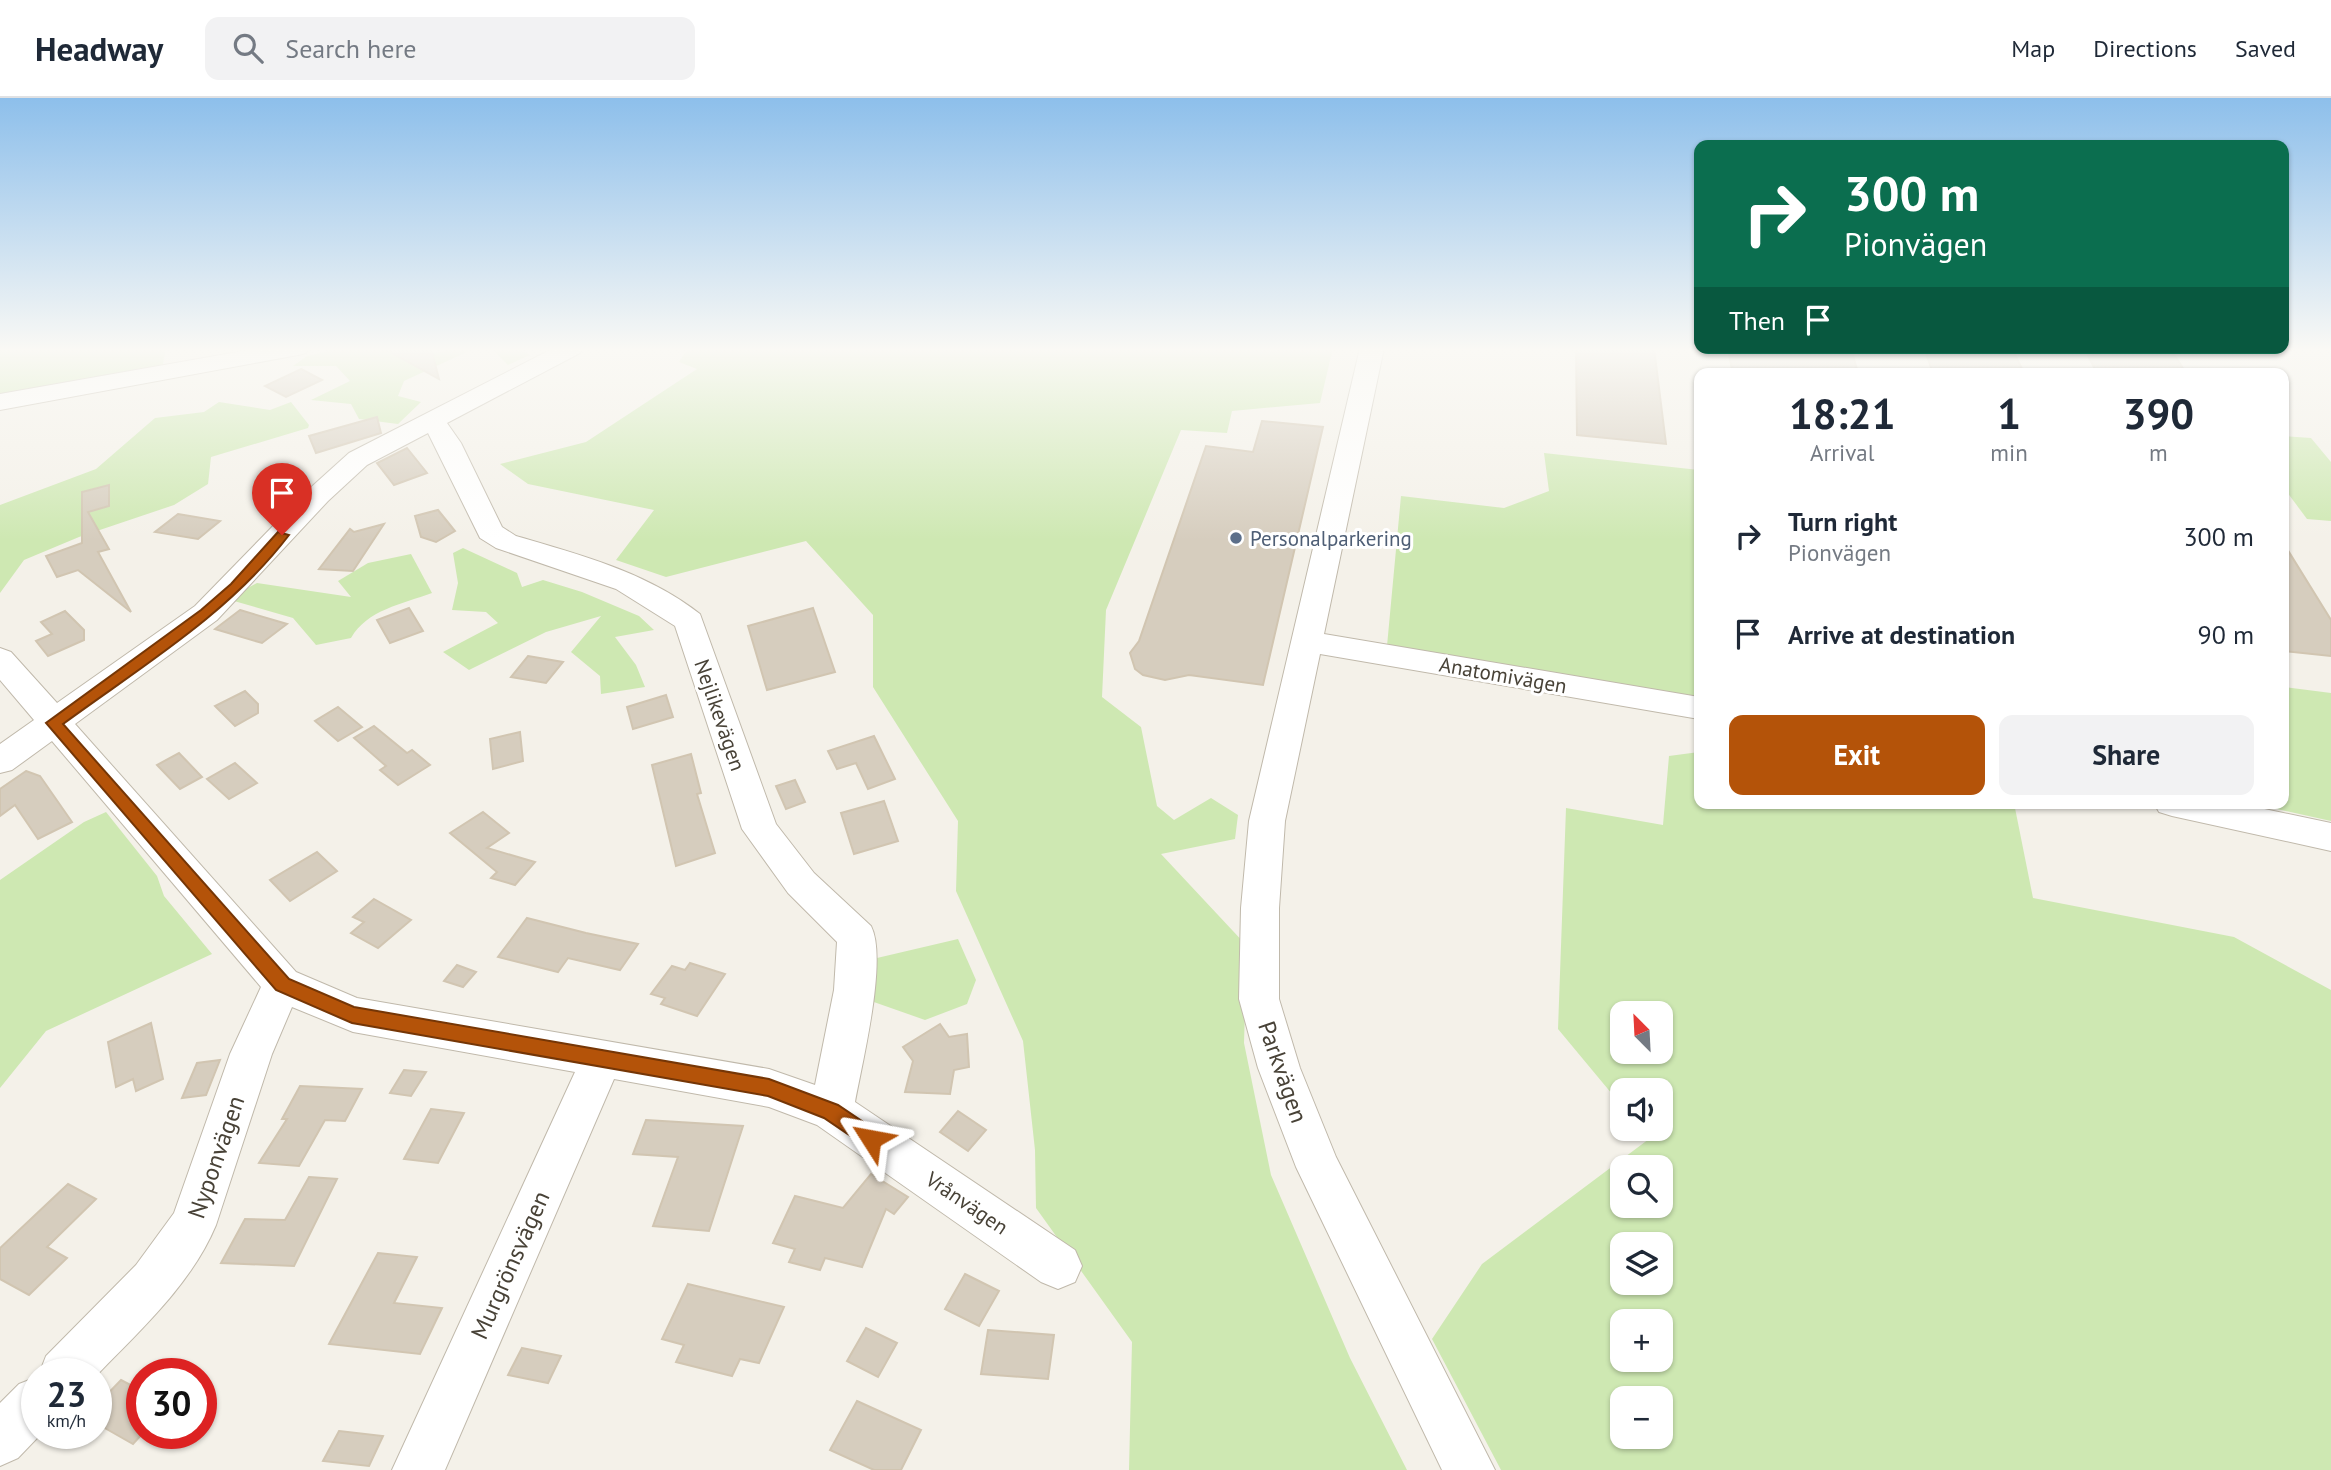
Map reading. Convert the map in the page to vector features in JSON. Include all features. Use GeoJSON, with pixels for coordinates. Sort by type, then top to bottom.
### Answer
{"type":"FeatureCollection","features":[{"type":"Feature","properties":{"kind":"street"},"geometry":{"type":"LineString","coordinates":[[0,761],[177,635],[236,587],[329,482],[358,459],[452,412]]}},
{"type":"Feature","properties":{"kind":"street","name":"Parkvägen"},"geometry":{"type":"LineString","coordinates":[[1358,412],[1267,821],[1260,908],[1259,999],[1279,1068],[1318,1167],[1469,1470]]}},
{"type":"Feature","properties":{"kind":"street","name":"Nejlikevägen"},"geometry":{"type":"LineString","coordinates":[[433,422],[448,443],[490,533],[506,542],[639,589],[669,603],[689,621],[760,829],[801,883],[856,937],[854,990],[831,1111]]}},
{"type":"Feature","properties":{"kind":"street","name":"Anatomivägen"},"geometry":{"type":"LineString","coordinates":[[1307,641],[1694,707]]}},
{"type":"Feature","properties":{"kind":"street","name":"Vrånvägen"},"geometry":{"type":"LineString","coordinates":[[0,659],[282,984],[352,1015],[769,1088],[831,1111],[1058,1266]]}},
{"type":"Feature","properties":{"kind":"street"},"geometry":{"type":"LineString","coordinates":[[2200,809],[2331,837]]}},
{"type":"Feature","properties":{"kind":"street","name":"Nyponvägen"},"geometry":{"type":"LineString","coordinates":[[79,1358],[153,1282],[193,1225],[251,1054],[282,984]]}},
{"type":"Feature","properties":{"kind":"street","name":"Murgrönsvägen"},"geometry":{"type":"LineString","coordinates":[[418,1470],[602,1059]]}},
{"type":"Feature","properties":{"kind":"street"},"geometry":{"type":"LineString","coordinates":[[0,1440],[21,1418]]}},
{"type":"Feature","properties":{"kind":"green space"},"geometry":{"type":"Polygon","coordinates":[[[204,412],[299,412],[309,425],[308,428],[211,457],[208,484],[174,505],[79,537],[24,560],[0,593],[0,505],[96,469],[155,418],[204,412]]]}},
{"type":"Feature","properties":{"kind":"green space"},"geometry":{"type":"Polygon","coordinates":[[[355,412],[411,412],[398,424],[359,419],[355,412]]]}},
{"type":"Feature","properties":{"kind":"green space"},"geometry":{"type":"Polygon","coordinates":[[[632,412],[1232,412],[1227,433],[1181,430],[1106,610],[1102,697],[1141,727],[1157,806],[1174,820],[1211,798],[1238,815],[1235,839],[1161,854],[1247,946],[1244,1043],[1271,1175],[1350,1358],[1407,1470],[1129,1470],[1132,1342],[1036,1208],[1035,1150],[1023,1041],[956,891],[958,821],[873,687],[873,615],[806,541],[666,577],[616,560],[654,510],[528,484],[500,464],[586,442],[632,412]]]}},
{"type":"Feature","properties":{"kind":"green space"},"geometry":{"type":"Polygon","coordinates":[[[2289,436],[2311,438],[2331,462],[2331,521],[2307,519],[2289,495],[2289,436]]]}},
{"type":"Feature","properties":{"kind":"green space"},"geometry":{"type":"Polygon","coordinates":[[[1544,453],[1694,469],[1694,697],[1387,646],[1401,496],[1504,508],[1549,491],[1544,453]]]}},
{"type":"Feature","properties":{"kind":"green space"},"geometry":{"type":"Polygon","coordinates":[[[463,548],[517,573],[522,587],[543,580],[582,592],[639,616],[654,630],[615,637],[636,665],[645,687],[601,694],[600,676],[571,652],[601,616],[546,632],[469,670],[443,652],[498,623],[486,612],[452,610],[458,583],[453,553],[463,548]]]}},
{"type":"Feature","properties":{"kind":"green space"},"geometry":{"type":"Polygon","coordinates":[[[411,554],[432,593],[376,614],[358,628],[351,638],[316,645],[293,618],[227,599],[257,583],[351,597],[338,581],[368,563],[411,554]]]}},
{"type":"Feature","properties":{"kind":"green space"},"geometry":{"type":"Polygon","coordinates":[[[2289,688],[2331,693],[2331,821],[2277,809],[2289,809],[2289,688]]]}},
{"type":"Feature","properties":{"kind":"green space"},"geometry":{"type":"Polygon","coordinates":[[[1694,753],[1694,809],[2015,809],[2033,898],[2234,937],[2331,990],[2331,1470],[1501,1470],[1432,1339],[1482,1264],[1610,1168],[1610,1218],[1673,1218],[1673,1155],[1628,1155],[1646,1141],[1673,1141],[1673,1078],[1610,1078],[1610,1092],[1558,1029],[1566,808],[1663,825],[1669,756],[1694,753]]]}},
{"type":"Feature","properties":{"kind":"green space"},"geometry":{"type":"Polygon","coordinates":[[[106,812],[157,876],[164,896],[212,954],[46,1031],[0,1088],[0,880],[84,822],[106,812]]]}},
{"type":"Feature","properties":{"kind":"green space"},"geometry":{"type":"Polygon","coordinates":[[[958,939],[976,980],[967,1004],[925,1020],[871,1001],[877,958],[958,939]]]}},
{"type":"Feature","properties":{"kind":"building"},"geometry":{"type":"Polygon","coordinates":[[[1577,412],[1662,412],[1666,444],[1577,435],[1577,412]]]}},
{"type":"Feature","properties":{"kind":"building"},"geometry":{"type":"Polygon","coordinates":[[[377,417],[381,433],[316,453],[309,436],[377,417]]]}},
{"type":"Feature","properties":{"kind":"building","name":"Personalparkering"},"geometry":{"type":"Polygon","coordinates":[[[1262,421],[1323,427],[1263,685],[1189,675],[1165,680],[1143,675],[1135,669],[1130,653],[1139,641],[1206,446],[1253,452],[1262,421]]]}},
{"type":"Feature","properties":{"kind":"building"},"geometry":{"type":"Polygon","coordinates":[[[407,448],[427,473],[394,485],[377,463],[407,448]]]}},
{"type":"Feature","properties":{"kind":"building"},"geometry":{"type":"Polygon","coordinates":[[[109,485],[109,506],[88,512],[109,549],[98,552],[131,612],[78,570],[57,577],[46,556],[82,543],[82,492],[109,485]]]}},
{"type":"Feature","properties":{"kind":"building"},"geometry":{"type":"Polygon","coordinates":[[[438,510],[455,531],[436,542],[421,537],[415,516],[438,510]]]}},
{"type":"Feature","properties":{"kind":"building"},"geometry":{"type":"Polygon","coordinates":[[[178,514],[220,521],[198,539],[155,532],[178,514]]]}},
{"type":"Feature","properties":{"kind":"building"},"geometry":{"type":"Polygon","coordinates":[[[384,524],[353,571],[319,569],[350,529],[354,532],[384,524]]]}},
{"type":"Feature","properties":{"kind":"building"},"geometry":{"type":"Polygon","coordinates":[[[2289,552],[2331,620],[2331,656],[2289,652],[2289,552]]]}},
{"type":"Feature","properties":{"kind":"building"},"geometry":{"type":"Polygon","coordinates":[[[409,608],[423,631],[390,643],[377,620],[409,608]]]}},
{"type":"Feature","properties":{"kind":"building"},"geometry":{"type":"Polygon","coordinates":[[[813,608],[835,672],[767,690],[748,626],[813,608]]]}},
{"type":"Feature","properties":{"kind":"building"},"geometry":{"type":"Polygon","coordinates":[[[240,610],[287,624],[262,643],[215,629],[240,610]]]}},
{"type":"Feature","properties":{"kind":"building"},"geometry":{"type":"Polygon","coordinates":[[[65,611],[84,630],[84,640],[48,656],[36,641],[52,634],[41,622],[65,611]]]}},
{"type":"Feature","properties":{"kind":"building"},"geometry":{"type":"Polygon","coordinates":[[[528,656],[563,662],[546,683],[511,677],[528,656]]]}},
{"type":"Feature","properties":{"kind":"building"},"geometry":{"type":"Polygon","coordinates":[[[245,691],[258,704],[258,713],[235,726],[215,706],[245,691]]]}},
{"type":"Feature","properties":{"kind":"building"},"geometry":{"type":"Polygon","coordinates":[[[666,695],[673,717],[633,729],[627,707],[666,695]]]}},
{"type":"Feature","properties":{"kind":"building"},"geometry":{"type":"Polygon","coordinates":[[[338,707],[362,727],[338,741],[315,721],[338,707]]]}},
{"type":"Feature","properties":{"kind":"building"},"geometry":{"type":"Polygon","coordinates":[[[374,726],[407,753],[412,750],[430,765],[398,785],[380,770],[386,766],[354,738],[374,726]]]}},
{"type":"Feature","properties":{"kind":"building"},"geometry":{"type":"Polygon","coordinates":[[[520,732],[523,761],[493,769],[490,739],[520,732]]]}},
{"type":"Feature","properties":{"kind":"building"},"geometry":{"type":"Polygon","coordinates":[[[874,736],[895,779],[868,789],[856,763],[837,769],[828,751],[874,736]]]}},
{"type":"Feature","properties":{"kind":"building"},"geometry":{"type":"Polygon","coordinates":[[[179,753],[202,777],[180,789],[157,765],[179,753]]]}},
{"type":"Feature","properties":{"kind":"building"},"geometry":{"type":"Polygon","coordinates":[[[691,754],[701,793],[697,794],[715,853],[676,866],[652,765],[691,754]]]}},
{"type":"Feature","properties":{"kind":"building"},"geometry":{"type":"Polygon","coordinates":[[[235,763],[257,783],[229,799],[207,779],[235,763]]]}},
{"type":"Feature","properties":{"kind":"building"},"geometry":{"type":"Polygon","coordinates":[[[26,771],[40,776],[72,822],[38,839],[15,805],[0,816],[0,789],[26,771]]]}},
{"type":"Feature","properties":{"kind":"building"},"geometry":{"type":"Polygon","coordinates":[[[795,780],[805,802],[786,809],[776,786],[795,780]]]}},
{"type":"Feature","properties":{"kind":"building"},"geometry":{"type":"Polygon","coordinates":[[[884,801],[898,841],[854,854],[841,813],[884,801]]]}},
{"type":"Feature","properties":{"kind":"building"},"geometry":{"type":"Polygon","coordinates":[[[483,812],[509,833],[487,848],[535,862],[515,885],[491,878],[497,872],[450,833],[483,812]]]}},
{"type":"Feature","properties":{"kind":"building"},"geometry":{"type":"Polygon","coordinates":[[[317,852],[337,871],[290,901],[270,880],[317,852]]]}},
{"type":"Feature","properties":{"kind":"building"},"geometry":{"type":"Polygon","coordinates":[[[374,899],[411,920],[378,948],[351,933],[364,922],[353,917],[374,899]]]}},
{"type":"Feature","properties":{"kind":"building"},"geometry":{"type":"Polygon","coordinates":[[[527,918],[638,944],[620,970],[568,958],[558,972],[498,957],[527,918]]]}},
{"type":"Feature","properties":{"kind":"building"},"geometry":{"type":"Polygon","coordinates":[[[690,963],[725,974],[697,1016],[661,1004],[665,998],[651,994],[672,966],[685,970],[690,963]]]}},
{"type":"Feature","properties":{"kind":"building"},"geometry":{"type":"Polygon","coordinates":[[[457,965],[476,972],[463,987],[444,981],[457,965]]]}},
{"type":"Feature","properties":{"kind":"building"},"geometry":{"type":"Polygon","coordinates":[[[151,1023],[163,1079],[136,1091],[133,1079],[116,1087],[108,1042],[151,1023]]]}},
{"type":"Feature","properties":{"kind":"building"},"geometry":{"type":"Polygon","coordinates":[[[940,1024],[949,1037],[967,1034],[969,1067],[954,1070],[950,1094],[905,1092],[913,1061],[903,1047],[940,1024]]]}},
{"type":"Feature","properties":{"kind":"building"},"geometry":{"type":"Polygon","coordinates":[[[220,1060],[206,1095],[182,1098],[197,1063],[220,1060]]]}},
{"type":"Feature","properties":{"kind":"building"},"geometry":{"type":"Polygon","coordinates":[[[404,1070],[426,1072],[411,1096],[390,1093],[404,1070]]]}},
{"type":"Feature","properties":{"kind":"building"},"geometry":{"type":"Polygon","coordinates":[[[300,1086],[362,1089],[345,1121],[325,1120],[299,1166],[259,1163],[287,1119],[282,1119],[300,1086]]]}},
{"type":"Feature","properties":{"kind":"building"},"geometry":{"type":"Polygon","coordinates":[[[431,1109],[464,1113],[438,1163],[404,1159],[431,1109]]]}},
{"type":"Feature","properties":{"kind":"building"},"geometry":{"type":"Polygon","coordinates":[[[958,1111],[986,1130],[968,1151],[940,1132],[958,1111]]]}},
{"type":"Feature","properties":{"kind":"building"},"geometry":{"type":"Polygon","coordinates":[[[646,1120],[743,1126],[709,1231],[653,1226],[678,1157],[633,1154],[646,1120]]]}},
{"type":"Feature","properties":{"kind":"building"},"geometry":{"type":"Polygon","coordinates":[[[871,1174],[908,1197],[894,1214],[886,1209],[862,1267],[825,1258],[820,1270],[789,1262],[795,1249],[773,1243],[795,1196],[843,1208],[871,1174]]]}},
{"type":"Feature","properties":{"kind":"building"},"geometry":{"type":"Polygon","coordinates":[[[309,1177],[337,1179],[294,1266],[221,1263],[245,1219],[285,1220],[309,1177]]]}},
{"type":"Feature","properties":{"kind":"building"},"geometry":{"type":"Polygon","coordinates":[[[68,1184],[96,1199],[47,1247],[67,1258],[29,1295],[0,1279],[0,1248],[68,1184]]]}},
{"type":"Feature","properties":{"kind":"building"},"geometry":{"type":"Polygon","coordinates":[[[378,1253],[417,1257],[394,1303],[442,1308],[420,1354],[329,1344],[378,1253]]]}},
{"type":"Feature","properties":{"kind":"building"},"geometry":{"type":"Polygon","coordinates":[[[965,1274],[999,1291],[979,1326],[945,1309],[965,1274]]]}},
{"type":"Feature","properties":{"kind":"building"},"geometry":{"type":"Polygon","coordinates":[[[688,1284],[784,1307],[759,1363],[740,1359],[732,1376],[676,1362],[684,1345],[662,1339],[688,1284]]]}},
{"type":"Feature","properties":{"kind":"building"},"geometry":{"type":"Polygon","coordinates":[[[866,1328],[897,1343],[878,1377],[847,1361],[866,1328]]]}},
{"type":"Feature","properties":{"kind":"building"},"geometry":{"type":"Polygon","coordinates":[[[988,1330],[1054,1335],[1048,1379],[981,1374],[988,1330]]]}},
{"type":"Feature","properties":{"kind":"building"},"geometry":{"type":"Polygon","coordinates":[[[522,1348],[561,1356],[548,1383],[508,1375],[522,1348]]]}},
{"type":"Feature","properties":{"kind":"building"},"geometry":{"type":"Polygon","coordinates":[[[121,1380],[126,1383],[126,1440],[112,1432],[112,1389],[121,1380]]]}},
{"type":"Feature","properties":{"kind":"building"},"geometry":{"type":"Polygon","coordinates":[[[857,1401],[921,1430],[901,1470],[874,1470],[830,1450],[857,1401]]]}},
{"type":"Feature","properties":{"kind":"building"},"geometry":{"type":"Polygon","coordinates":[[[339,1431],[383,1436],[369,1466],[323,1461],[339,1431]]]}},
{"type":"Feature","properties":{"kind":"place","name":"Personalparkering"},"geometry":{"type":"Point","coordinates":[1236,538]}},
{"type":"Feature","properties":{"kind":"route"},"geometry":{"type":"LineString","coordinates":[[282,535],[236,587],[206,613],[54,723],[282,984],[352,1015],[769,1088],[831,1111],[871,1139]]}}]}
